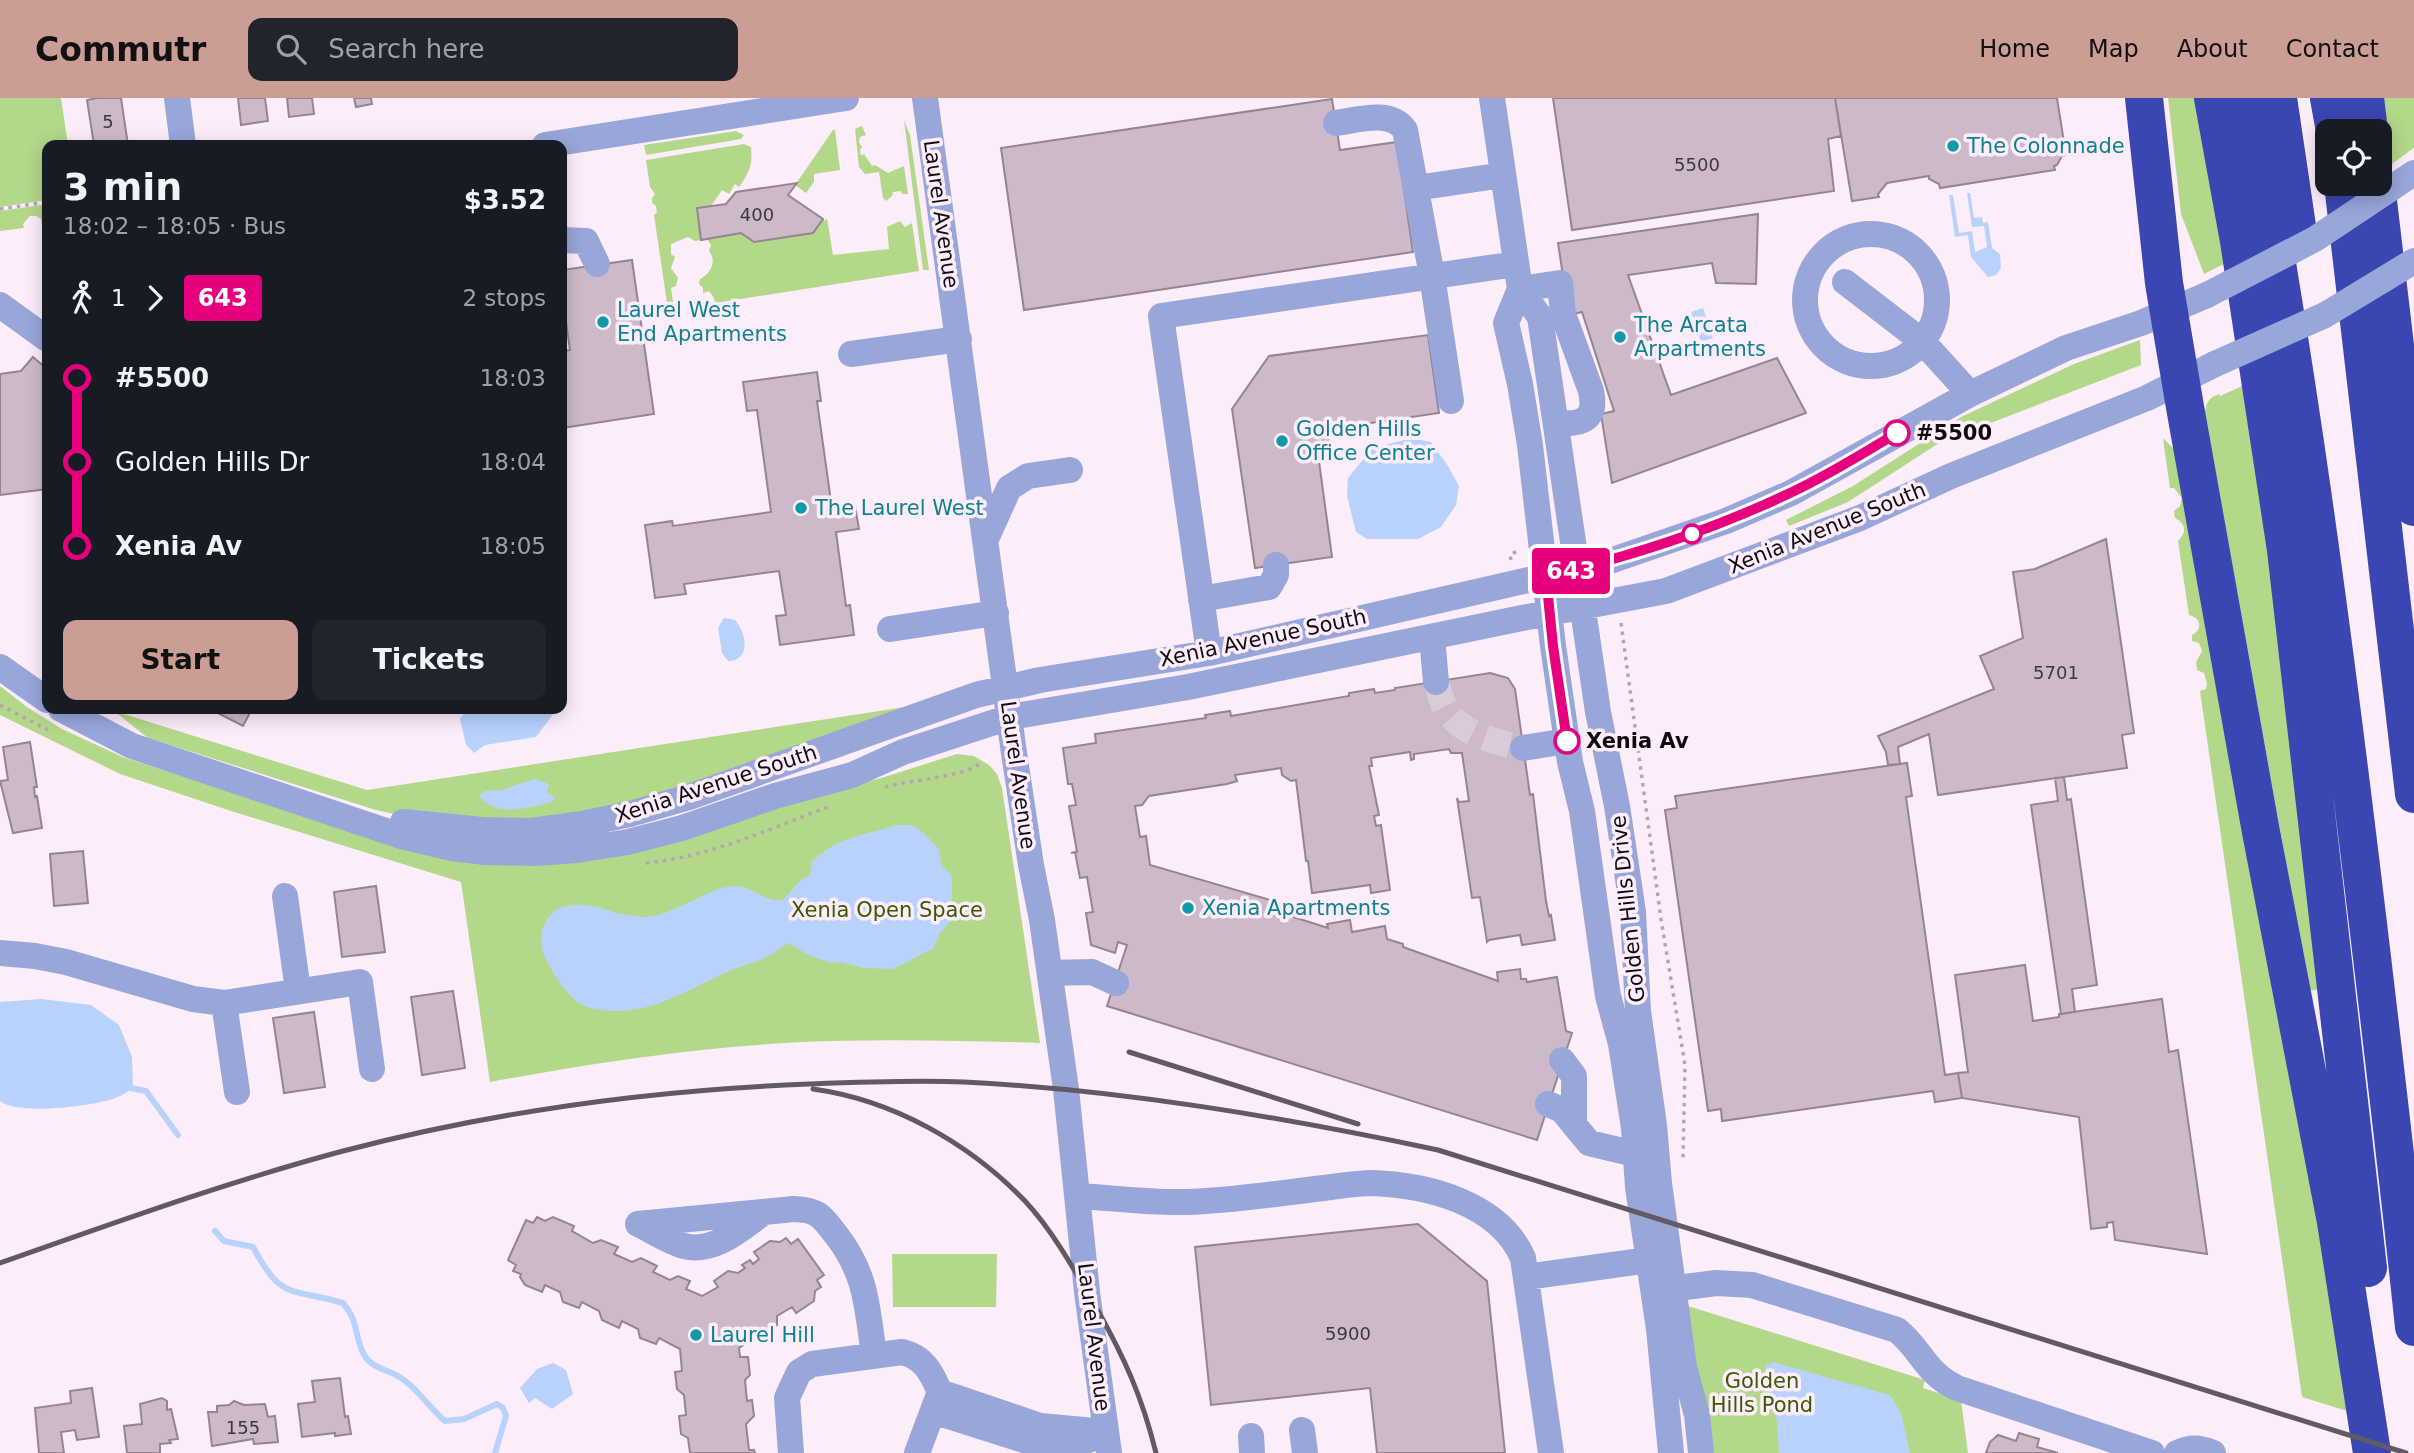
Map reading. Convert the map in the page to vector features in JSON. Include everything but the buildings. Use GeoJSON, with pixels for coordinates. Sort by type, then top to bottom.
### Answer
{"type":"FeatureCollection","features":[{"type":"Feature","properties":{"kind":"highway"},"geometry":{"type":"LineString","coordinates":[[2144,98],[2169,312],[2261,832],[2336,1222],[2372,1453]]}},
{"type":"Feature","properties":{"kind":"highway"},"geometry":{"type":"LineString","coordinates":[[2213,98],[2239,241],[2287,550],[2389,1453]]}},
{"type":"Feature","properties":{"kind":"highway"},"geometry":{"type":"LineString","coordinates":[[2248,98],[2269,207],[2341,695],[2414,1327]]}},
{"type":"Feature","properties":{"kind":"highway"},"geometry":{"type":"LineString","coordinates":[[2278,98],[2295,207],[2316,383],[2341,695]]}},
{"type":"Feature","properties":{"kind":"highway"},"geometry":{"type":"LineString","coordinates":[[2329,98],[2333,119]]}},
{"type":"Feature","properties":{"kind":"highway"},"geometry":{"type":"LineString","coordinates":[[2365,98],[2368,119]]}},
{"type":"Feature","properties":{"kind":"highway"},"geometry":{"type":"LineString","coordinates":[[2344,196],[2414,794]]}},
{"type":"Feature","properties":{"kind":"highway"},"geometry":{"type":"LineString","coordinates":[[2376,196],[2414,507]]}},
{"type":"Feature","properties":{"kind":"street"},"geometry":{"type":"LineString","coordinates":[[177,98],[182,140]]}},
{"type":"Feature","properties":{"kind":"street"},"geometry":{"type":"LineString","coordinates":[[567,142],[846,98]]}},
{"type":"Feature","properties":{"kind":"street","name":"Laurel Avenue"},"geometry":{"type":"LineString","coordinates":[[925,98],[1010,718],[1050,973],[1107,1443]]}},
{"type":"Feature","properties":{"kind":"street","name":"Golden Hills Drive"},"geometry":{"type":"LineString","coordinates":[[1492,98],[1518,277],[1540,317],[1606,758],[1617,806],[1633,912],[1638,1011],[1663,1289],[1671,1453]]}},
{"type":"Feature","properties":{"kind":"street"},"geometry":{"type":"LineString","coordinates":[[1336,123],[1382,117],[1399,122],[1409,140],[1451,401]]}},
{"type":"Feature","properties":{"kind":"street","name":"Xenia Avenue South"},"geometry":{"type":"LineString","coordinates":[[282,796],[408,823],[482,830],[531,831],[582,824],[631,814],[689,797],[976,695],[1209,653],[1577,569],[1669,542],[1791,493],[1970,394],[2066,348],[2169,312],[2207,295],[2315,239],[2414,173]]}},
{"type":"Feature","properties":{"kind":"street"},"geometry":{"type":"LineString","coordinates":[[1416,188],[1503,176]]}},
{"type":"Feature","properties":{"kind":"street"},"geometry":{"type":"LineString","coordinates":[[1862,234],[1884,234],[1903,241],[1917,251],[1930,269],[1937,288],[1937,307],[1932,326],[1923,342],[1905,357],[1888,364],[1873,366],[1854,364],[1827,350],[1810,326],[1805,310],[1805,294],[1810,273],[1820,257],[1831,246],[1862,234]]}},
{"type":"Feature","properties":{"kind":"street"},"geometry":{"type":"LineString","coordinates":[[567,240],[586,241],[597,264]]}},
{"type":"Feature","properties":{"kind":"street","name":"Xenia Avenue South"},"geometry":{"type":"LineString","coordinates":[[70,714],[132,746],[401,836],[452,848],[485,852],[577,850],[628,842],[852,775],[903,752],[1010,718],[1188,687],[1667,591],[1860,518],[1951,475],[2147,398],[2325,315],[2414,261]]}},
{"type":"Feature","properties":{"kind":"street"},"geometry":{"type":"LineString","coordinates":[[1209,653],[1161,316],[1432,276],[1518,277],[1560,283],[1563,314],[1594,404],[1586,419],[1556,423]]}},
{"type":"Feature","properties":{"kind":"street","name":"Golden Hills Drive"},"geometry":{"type":"LineString","coordinates":[[1518,277],[1506,323],[1520,384],[1567,741],[1583,811],[1608,996],[1621,1044],[1649,1259],[1663,1289],[1697,1415],[1701,1453]]}},
{"type":"Feature","properties":{"kind":"street"},"geometry":{"type":"LineString","coordinates":[[1845,282],[1923,342],[1970,394]]}},
{"type":"Feature","properties":{"kind":"street"},"geometry":{"type":"LineString","coordinates":[[0,305],[42,335]]}},
{"type":"Feature","properties":{"kind":"street"},"geometry":{"type":"LineString","coordinates":[[851,354],[959,339]]}},
{"type":"Feature","properties":{"kind":"street"},"geometry":{"type":"LineString","coordinates":[[986,539],[1009,488],[1028,476],[1070,470]]}},
{"type":"Feature","properties":{"kind":"street"},"geometry":{"type":"LineString","coordinates":[[1200,599],[1269,587],[1276,575],[1276,565]]}},
{"type":"Feature","properties":{"kind":"street"},"geometry":{"type":"LineString","coordinates":[[890,629],[996,613]]}},
{"type":"Feature","properties":{"kind":"street"},"geometry":{"type":"LineString","coordinates":[[1432,637],[1436,681]]}},
{"type":"Feature","properties":{"kind":"street"},"geometry":{"type":"LineString","coordinates":[[0,667],[42,689]]}},
{"type":"Feature","properties":{"kind":"street"},"geometry":{"type":"LineString","coordinates":[[1523,748],[1567,741]]}},
{"type":"Feature","properties":{"kind":"street"},"geometry":{"type":"LineString","coordinates":[[285,896],[298,991]]}},
{"type":"Feature","properties":{"kind":"street"},"geometry":{"type":"LineString","coordinates":[[0,953],[66,962],[194,999],[224,1003],[360,982],[372,1069]]}},
{"type":"Feature","properties":{"kind":"street"},"geometry":{"type":"LineString","coordinates":[[1050,973],[1109,975]]}},
{"type":"Feature","properties":{"kind":"street"},"geometry":{"type":"LineString","coordinates":[[224,1003],[237,1092]]}},
{"type":"Feature","properties":{"kind":"street"},"geometry":{"type":"LineString","coordinates":[[1562,1060],[1574,1076],[1574,1125]]}},
{"type":"Feature","properties":{"kind":"street"},"geometry":{"type":"LineString","coordinates":[[1548,1104],[1562,1110],[1589,1143],[1635,1154]]}},
{"type":"Feature","properties":{"kind":"street"},"geometry":{"type":"LineString","coordinates":[[1079,1196],[1186,1202],[1371,1183],[1440,1194],[1466,1203],[1490,1217],[1517,1243],[1523,1258],[1551,1453]]}},
{"type":"Feature","properties":{"kind":"street"},"geometry":{"type":"LineString","coordinates":[[631,1221],[794,1209],[813,1210],[836,1235],[859,1269],[874,1355]]}},
{"type":"Feature","properties":{"kind":"street"},"geometry":{"type":"LineString","coordinates":[[1526,1277],[1649,1259]]}},
{"type":"Feature","properties":{"kind":"street"},"geometry":{"type":"LineString","coordinates":[[1663,1289],[1716,1283],[1752,1286],[1897,1331],[1908,1339],[1927,1367],[1941,1381],[2152,1453]]}},
{"type":"Feature","properties":{"kind":"street"},"geometry":{"type":"LineString","coordinates":[[791,1453],[787,1398],[799,1372],[812,1364],[902,1352],[913,1354],[931,1372],[937,1401],[918,1453]]}},
{"type":"Feature","properties":{"kind":"street"},"geometry":{"type":"LineString","coordinates":[[937,1401],[1040,1445],[1054,1448],[1107,1443]]}},
{"type":"Feature","properties":{"kind":"street"},"geometry":{"type":"LineString","coordinates":[[2177,1453],[2200,1447],[2213,1453]]}},
{"type":"Feature","properties":{"kind":"path"},"geometry":{"type":"LineString","coordinates":[[0,209],[42,203]]}},
{"type":"Feature","properties":{"kind":"path"},"geometry":{"type":"LineString","coordinates":[[1511,566],[1510,555],[1519,550]]}},
{"type":"Feature","properties":{"kind":"path"},"geometry":{"type":"LineString","coordinates":[[1620,617],[1661,919],[1685,1065],[1683,1159]]}},
{"type":"Feature","properties":{"kind":"green space"},"geometry":{"type":"Polygon","coordinates":[[[0,98],[61,98],[67,140],[42,140],[42,201],[0,207],[0,98]]]}},
{"type":"Feature","properties":{"kind":"green space"},"geometry":{"type":"Polygon","coordinates":[[[2168,98],[2200,98],[2230,261],[2204,274],[2181,214],[2168,98]]]}},
{"type":"Feature","properties":{"kind":"green space"},"geometry":{"type":"Polygon","coordinates":[[[2379,98],[2414,98],[2414,148],[2392,164],[2392,119],[2382,119],[2379,98]]]}},
{"type":"Feature","properties":{"kind":"green space"},"geometry":{"type":"Polygon","coordinates":[[[904,120],[910,135],[929,270],[923,270],[904,120]]]}},
{"type":"Feature","properties":{"kind":"green space"},"geometry":{"type":"Polygon","coordinates":[[[862,126],[866,135],[860,137],[861,156],[864,154],[872,166],[875,165],[888,173],[904,166],[908,194],[893,192],[886,201],[883,198],[879,172],[865,174],[859,167],[855,129],[862,126]]]}},
{"type":"Feature","properties":{"kind":"green space"},"geometry":{"type":"Polygon","coordinates":[[[833,130],[840,170],[814,174],[814,182],[806,193],[795,185],[833,130]]]}},
{"type":"Feature","properties":{"kind":"green space"},"geometry":{"type":"Polygon","coordinates":[[[736,131],[744,135],[741,139],[646,155],[644,145],[736,131]]]}},
{"type":"Feature","properties":{"kind":"green space"},"geometry":{"type":"Polygon","coordinates":[[[744,144],[751,147],[751,163],[739,187],[735,184],[729,194],[722,190],[711,206],[697,208],[701,240],[695,241],[688,237],[671,244],[671,254],[675,257],[671,268],[678,278],[676,286],[671,288],[674,309],[668,310],[654,215],[657,212],[652,203],[655,194],[650,187],[646,160],[744,144]]]}},
{"type":"Feature","properties":{"kind":"green space"},"geometry":{"type":"Polygon","coordinates":[[[42,205],[42,225],[41,219],[30,216],[23,224],[24,228],[0,231],[0,211],[42,205]]]}},
{"type":"Feature","properties":{"kind":"green space"},"geometry":{"type":"Polygon","coordinates":[[[827,218],[833,255],[889,249],[887,227],[900,221],[905,227],[912,223],[919,271],[715,303],[709,291],[703,293],[700,279],[707,274],[713,263],[709,251],[711,245],[707,239],[741,233],[754,242],[813,233],[823,219],[825,221],[827,218]]]}},
{"type":"Feature","properties":{"kind":"green space"},"geometry":{"type":"Polygon","coordinates":[[[2140,340],[2141,365],[1939,443],[1848,502],[1789,526],[1786,520],[1853,486],[1961,417],[2074,364],[2140,340]]]}},
{"type":"Feature","properties":{"kind":"green space"},"geometry":{"type":"Polygon","coordinates":[[[2251,382],[2322,989],[2309,991],[2205,413],[2207,403],[2213,397],[2251,382]]]}},
{"type":"Feature","properties":{"kind":"green space"},"geometry":{"type":"Polygon","coordinates":[[[2163,438],[2176,451],[2357,1414],[2302,1397],[2200,691],[2206,689],[2207,683],[2204,673],[2197,670],[2196,662],[2202,651],[2199,643],[2192,641],[2192,635],[2198,630],[2199,624],[2189,615],[2178,541],[2184,528],[2175,518],[2174,511],[2180,506],[2182,498],[2174,488],[2170,488],[2163,438]]]}},
{"type":"Feature","properties":{"kind":"green space","name":"Xenia Open Space"},"geometry":{"type":"Polygon","coordinates":[[[0,686],[62,729],[125,758],[303,814],[475,858],[787,800],[878,779],[957,754],[974,756],[989,765],[997,774],[1002,788],[1040,1043],[885,1040],[747,1046],[575,1067],[490,1082],[461,882],[120,774],[0,715],[0,686]]]}},
{"type":"Feature","properties":{"kind":"green space"},"geometry":{"type":"Polygon","coordinates":[[[931,703],[657,800],[561,821],[407,817],[376,810],[148,738],[118,714],[367,790],[931,703]]]}},
{"type":"Feature","properties":{"kind":"green space"},"geometry":{"type":"Polygon","coordinates":[[[892,1254],[997,1254],[996,1307],[893,1307],[892,1254]]]}},
{"type":"Feature","properties":{"kind":"green space","name":"Golden Hills Pond"},"geometry":{"type":"Polygon","coordinates":[[[1688,1306],[1925,1380],[1923,1388],[1961,1400],[1968,1453],[1709,1453],[1688,1306]]]}},
{"type":"Feature","properties":{"kind":"water"},"geometry":{"type":"Polygon","coordinates":[[[1967,193],[1970,193],[1974,218],[1982,217],[1983,223],[1988,222],[1992,248],[2000,254],[2001,268],[1996,275],[1988,277],[1971,257],[1968,235],[1955,237],[1949,195],[1953,195],[1959,233],[1972,231],[1975,252],[1987,247],[1984,226],[1972,227],[1967,193]]]}},
{"type":"Feature","properties":{"kind":"water"},"geometry":{"type":"Polygon","coordinates":[[[1703,308],[1713,338],[1701,342],[1691,312],[1703,308]]]}},
{"type":"Feature","properties":{"kind":"water"},"geometry":{"type":"Polygon","coordinates":[[[1404,440],[1431,442],[1459,486],[1456,505],[1441,527],[1418,539],[1367,539],[1356,532],[1347,496],[1348,478],[1369,449],[1404,440]]]}},
{"type":"Feature","properties":{"kind":"water"},"geometry":{"type":"Polygon","coordinates":[[[724,618],[735,620],[744,639],[743,651],[735,660],[728,661],[722,653],[718,628],[724,618]]]}},
{"type":"Feature","properties":{"kind":"water"},"geometry":{"type":"Polygon","coordinates":[[[464,714],[553,714],[536,737],[485,745],[474,753],[466,745],[460,719],[464,714]]]}},
{"type":"Feature","properties":{"kind":"water"},"geometry":{"type":"Polygon","coordinates":[[[534,779],[549,784],[547,792],[555,798],[551,802],[533,807],[502,809],[493,807],[479,795],[485,791],[501,790],[534,779]]]}},
{"type":"Feature","properties":{"kind":"water"},"geometry":{"type":"Polygon","coordinates":[[[896,825],[912,825],[938,848],[942,865],[952,876],[952,907],[964,916],[952,920],[940,933],[934,948],[893,969],[831,963],[808,955],[789,943],[762,959],[727,972],[671,999],[643,1008],[612,1011],[588,1007],[575,1000],[547,962],[541,942],[542,930],[547,919],[560,908],[582,904],[623,914],[653,916],[714,891],[734,886],[771,899],[783,900],[801,880],[810,875],[812,861],[832,846],[896,825]]]}},
{"type":"Feature","properties":{"kind":"water"},"geometry":{"type":"Polygon","coordinates":[[[41,999],[91,1005],[119,1025],[132,1057],[133,1088],[108,1100],[58,1108],[24,1108],[0,1101],[0,1002],[41,999]]]}},
{"type":"Feature","properties":{"kind":"water","name":"Golden Hills Pond"},"geometry":{"type":"Polygon","coordinates":[[[1773,1362],[1890,1395],[1901,1413],[1910,1453],[1779,1453],[1777,1421],[1764,1387],[1765,1366],[1773,1362]]]}},
{"type":"Feature","properties":{"kind":"water"},"geometry":{"type":"Polygon","coordinates":[[[553,1363],[566,1370],[573,1394],[552,1409],[535,1398],[529,1403],[520,1388],[537,1369],[553,1363]]]}},
{"type":"Feature","properties":{"kind":"waterway"},"geometry":{"type":"LineString","coordinates":[[125,1087],[146,1091],[178,1135]]}},
{"type":"Feature","properties":{"kind":"waterway"},"geometry":{"type":"LineString","coordinates":[[215,1231],[224,1241],[253,1247],[263,1265],[280,1285],[299,1293],[343,1303],[352,1317],[366,1358],[405,1381],[445,1421],[464,1419],[497,1404],[503,1408],[506,1416],[495,1453]]}},
{"type":"Feature","properties":{"kind":"tunnel"},"geometry":{"type":"LineString","coordinates":[[1436,682],[1449,713],[1466,729],[1500,743],[1523,748]]}},
{"type":"Feature","properties":{"kind":"railway"},"geometry":{"type":"LineString","coordinates":[[1129,1052],[1358,1124]]}},
{"type":"Feature","properties":{"kind":"railway"},"geometry":{"type":"LineString","coordinates":[[0,1263],[256,1176],[343,1151],[458,1124],[633,1097],[750,1087],[906,1081],[1024,1086],[1202,1107],[1438,1150],[2406,1453]]}},
{"type":"Feature","properties":{"kind":"railway"},"geometry":{"type":"LineString","coordinates":[[813,1089],[872,1103],[928,1127],[980,1161],[1025,1201],[1063,1252],[1115,1343],[1138,1395],[1156,1453]]}},
{"type":"Feature","properties":{"kind":"bus line","name":"643"},"geometry":{"type":"LineString","coordinates":[[1567,741],[1546,576],[1607,562],[1726,521],[1791,493],[1897,433]]}},
{"type":"Feature","properties":{"kind":"place","name":"The Colonnade"},"geometry":{"type":"Point","coordinates":[1953,146]}},
{"type":"Feature","properties":{"kind":"place","name":"Laurel West End Apartments"},"geometry":{"type":"Point","coordinates":[603,322]}},
{"type":"Feature","properties":{"kind":"place","name":"The Arcata Arpartments"},"geometry":{"type":"Point","coordinates":[1620,337]}},
{"type":"Feature","properties":{"kind":"place","name":"#5500"},"geometry":{"type":"Point","coordinates":[1897,433]}},
{"type":"Feature","properties":{"kind":"place","name":"Golden Hills Office Center"},"geometry":{"type":"Point","coordinates":[1282,441]}},
{"type":"Feature","properties":{"kind":"place","name":"The Laurel West"},"geometry":{"type":"Point","coordinates":[801,508]}},
{"type":"Feature","properties":{"kind":"place","name":"Xenia Av"},"geometry":{"type":"Point","coordinates":[1567,741]}},
{"type":"Feature","properties":{"kind":"place","name":"Xenia Apartments"},"geometry":{"type":"Point","coordinates":[1188,908]}},
{"type":"Feature","properties":{"kind":"place","name":"Laurel Hill"},"geometry":{"type":"Point","coordinates":[696,1335]}}]}
